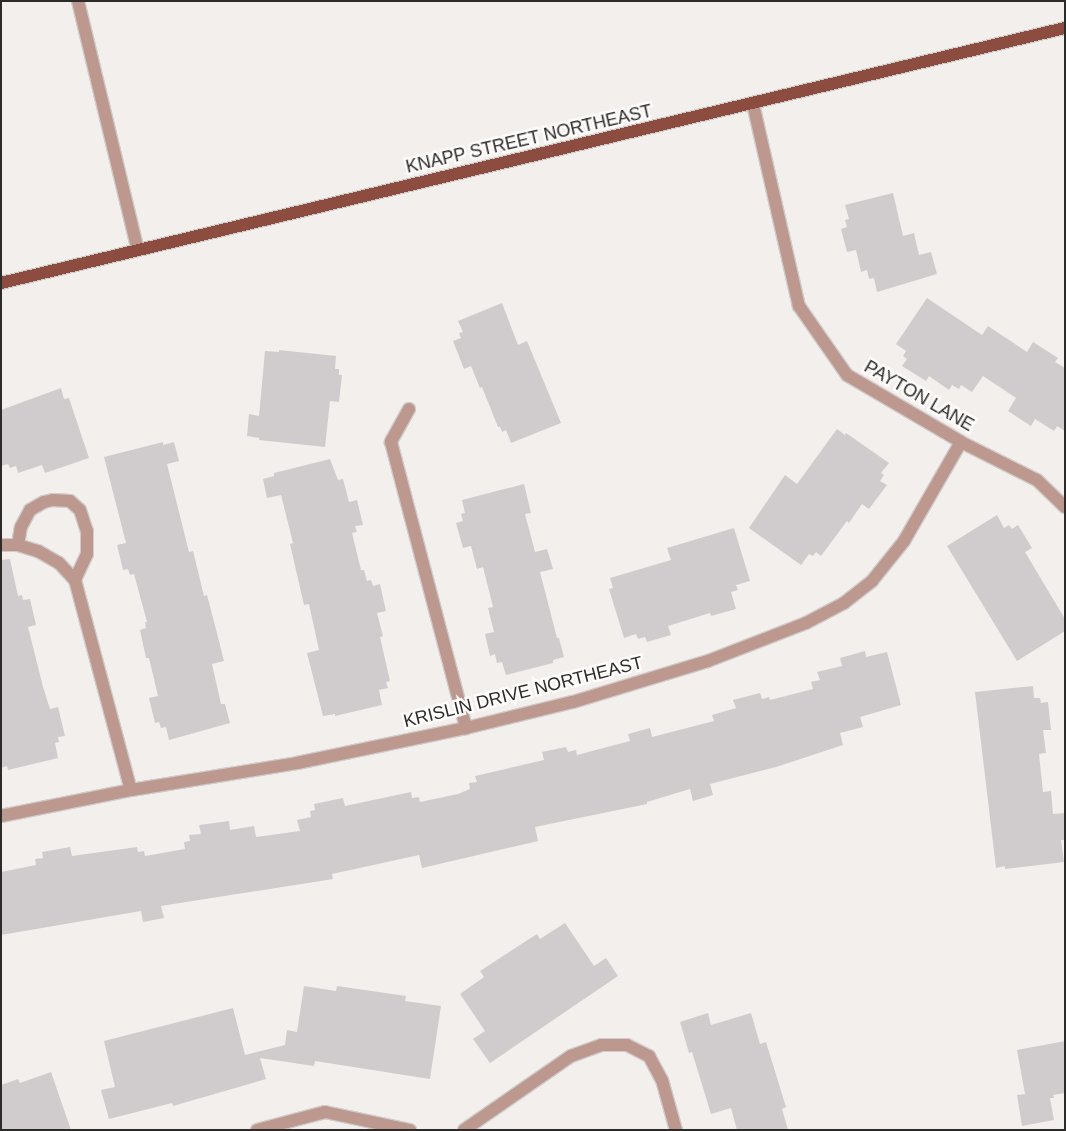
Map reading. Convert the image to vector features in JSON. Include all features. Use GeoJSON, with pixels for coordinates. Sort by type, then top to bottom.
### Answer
{"type":"FeatureCollection","features":[{"type":"Feature","properties":{"kind":"main road","name":"KNAPP STREET NORTHEAST"},"geometry":{"type":"LineString","coordinates":[[1,283],[1065,28]]}},
{"type":"Feature","properties":{"kind":"street"},"geometry":{"type":"LineString","coordinates":[[78,1],[138,250]]}},
{"type":"Feature","properties":{"kind":"street","name":"PAYTON LANE"},"geometry":{"type":"LineString","coordinates":[[753,104],[800,306],[848,375],[961,442],[1037,480],[1065,507]]}},
{"type":"Feature","properties":{"kind":"street"},"geometry":{"type":"LineString","coordinates":[[409,409],[391,442],[466,728]]}},
{"type":"Feature","properties":{"kind":"street","name":"KRISLIN DRIVE NORTHEAST"},"geometry":{"type":"LineString","coordinates":[[1,816],[131,790],[297,763],[466,728],[573,702],[708,661],[806,623],[844,603],[872,581],[904,541],[961,442]]}},
{"type":"Feature","properties":{"kind":"street"},"geometry":{"type":"LineString","coordinates":[[18,545],[21,527],[30,510],[44,502],[70,501],[80,510],[87,531],[87,554],[75,580]]}},
{"type":"Feature","properties":{"kind":"street"},"geometry":{"type":"LineString","coordinates":[[1,545],[18,545],[38,550],[59,563],[75,580],[131,790]]}},
{"type":"Feature","properties":{"kind":"street"},"geometry":{"type":"LineString","coordinates":[[464,1130],[571,1056],[601,1045],[627,1045],[649,1056],[662,1080],[676,1130]]}},
{"type":"Feature","properties":{"kind":"street"},"geometry":{"type":"LineString","coordinates":[[258,1130],[325,1112],[410,1130]]}},
{"type":"Feature","properties":{"kind":"building"},"geometry":{"type":"Polygon","coordinates":[[[893,193],[903,236],[914,233],[919,255],[931,252],[937,274],[877,292],[874,278],[869,279],[867,270],[861,272],[856,250],[847,252],[841,229],[847,227],[845,220],[849,219],[845,205],[893,193]]]}},
{"type":"Feature","properties":{"kind":"building"},"geometry":{"type":"Polygon","coordinates":[[[927,298],[982,335],[988,326],[1027,352],[1033,342],[1058,358],[1055,362],[1065,368],[1065,431],[1057,426],[1054,431],[1035,419],[1031,426],[1008,411],[1016,398],[983,376],[972,392],[961,385],[959,389],[952,385],[949,390],[929,376],[926,381],[902,366],[907,359],[903,356],[906,351],[896,344],[927,298]]]}},
{"type":"Feature","properties":{"kind":"building"},"geometry":{"type":"Polygon","coordinates":[[[502,303],[518,345],[527,341],[561,423],[511,443],[506,430],[502,432],[500,427],[498,427],[482,387],[480,388],[471,366],[464,369],[453,341],[461,338],[459,333],[463,332],[458,321],[502,303]]]}},
{"type":"Feature","properties":{"kind":"building"},"geometry":{"type":"Polygon","coordinates":[[[279,350],[336,356],[335,369],[339,369],[339,375],[342,375],[339,402],[330,401],[325,447],[259,440],[259,438],[247,436],[249,414],[259,416],[265,351],[279,352],[279,350]]]}},
{"type":"Feature","properties":{"kind":"building"},"geometry":{"type":"Polygon","coordinates":[[[61,388],[64,399],[69,398],[89,458],[45,473],[42,465],[18,473],[16,466],[10,468],[8,464],[1,466],[1,410],[61,388]]]}},
{"type":"Feature","properties":{"kind":"building"},"geometry":{"type":"Polygon","coordinates":[[[837,429],[845,435],[846,433],[889,463],[881,473],[884,475],[880,481],[887,485],[869,509],[862,504],[849,523],[847,521],[821,556],[816,552],[813,556],[809,554],[801,565],[749,528],[785,475],[797,484],[837,429]]]}},
{"type":"Feature","properties":{"kind":"building"},"geometry":{"type":"Polygon","coordinates":[[[163,442],[163,445],[174,442],[179,461],[167,464],[189,552],[193,551],[204,596],[207,595],[224,661],[212,664],[221,704],[225,704],[230,723],[169,740],[166,727],[161,728],[159,722],[155,723],[149,698],[158,696],[149,658],[146,658],[140,630],[146,628],[145,622],[147,622],[134,574],[130,575],[128,569],[123,570],[117,545],[126,543],[104,457],[163,442]]]}},
{"type":"Feature","properties":{"kind":"building"},"geometry":{"type":"Polygon","coordinates":[[[330,459],[338,480],[343,479],[349,502],[357,500],[363,525],[355,526],[357,532],[352,533],[361,570],[364,570],[367,581],[371,580],[373,586],[380,584],[386,611],[377,613],[383,636],[380,637],[390,681],[386,682],[388,688],[379,690],[382,705],[335,716],[335,714],[323,716],[307,653],[319,650],[309,604],[304,605],[290,544],[293,543],[281,495],[267,498],[263,479],[274,476],[274,473],[330,459]]]}},
{"type":"Feature","properties":{"kind":"building"},"geometry":{"type":"Polygon","coordinates":[[[524,484],[531,513],[525,514],[535,552],[547,549],[553,569],[540,572],[557,638],[559,638],[564,657],[553,660],[553,663],[506,675],[502,662],[497,663],[495,654],[490,656],[485,634],[494,632],[488,608],[493,607],[483,567],[477,569],[471,546],[463,548],[456,523],[463,521],[461,514],[465,513],[462,500],[524,484]]]}},
{"type":"Feature","properties":{"kind":"building"},"geometry":{"type":"Polygon","coordinates":[[[997,515],[1004,528],[1009,525],[1012,529],[1018,525],[1032,548],[1025,552],[1065,619],[1065,631],[1017,661],[947,546],[997,515]]]}},
{"type":"Feature","properties":{"kind":"building"},"geometry":{"type":"Polygon","coordinates":[[[734,528],[750,581],[736,585],[738,590],[731,592],[736,609],[711,616],[710,613],[668,626],[671,635],[647,642],[645,637],[638,639],[636,634],[624,638],[609,589],[613,588],[610,578],[671,560],[667,548],[734,528]]]}},
{"type":"Feature","properties":{"kind":"building"},"geometry":{"type":"Polygon","coordinates":[[[10,559],[18,596],[22,595],[23,600],[30,599],[36,625],[28,627],[43,687],[50,709],[58,707],[65,736],[58,737],[59,742],[55,743],[58,758],[8,770],[7,766],[1,768],[1,560],[10,559]]]}},
{"type":"Feature","properties":{"kind":"building"},"geometry":{"type":"Polygon","coordinates":[[[865,651],[866,657],[887,652],[901,705],[860,717],[863,727],[840,733],[843,745],[776,767],[710,784],[713,795],[693,801],[690,789],[647,802],[647,804],[535,827],[538,841],[422,868],[419,855],[332,874],[333,879],[161,906],[164,918],[143,922],[141,911],[1,935],[1,872],[36,865],[35,859],[43,858],[42,852],[70,847],[72,856],[137,847],[138,852],[144,851],[145,856],[185,849],[184,842],[190,841],[189,835],[201,834],[199,825],[229,821],[230,830],[254,826],[256,837],[300,831],[297,820],[311,817],[310,811],[315,810],[314,804],[343,798],[345,806],[411,792],[412,798],[419,797],[420,802],[458,794],[470,789],[469,783],[477,782],[475,776],[544,760],[542,752],[566,747],[568,752],[576,750],[577,755],[630,741],[628,734],[650,728],[652,737],[714,721],[712,715],[736,708],[733,700],[760,693],[762,699],[769,697],[770,700],[813,689],[811,682],[820,680],[817,672],[842,666],[840,658],[865,651]]]}},
{"type":"Feature","properties":{"kind":"building"},"geometry":{"type":"Polygon","coordinates":[[[1033,686],[1034,698],[1040,698],[1041,703],[1048,702],[1051,730],[1043,730],[1046,753],[1039,754],[1043,792],[1051,791],[1053,814],[1065,813],[1065,840],[1061,840],[1064,862],[1005,869],[1005,866],[996,868],[975,692],[1033,686]]]}},
{"type":"Feature","properties":{"kind":"building"},"geometry":{"type":"Polygon","coordinates":[[[565,923],[594,966],[606,958],[618,976],[490,1063],[473,1039],[485,1031],[460,994],[484,977],[480,971],[537,934],[540,939],[565,923]]]}},
{"type":"Feature","properties":{"kind":"building"},"geometry":{"type":"Polygon","coordinates":[[[304,986],[336,991],[337,986],[406,996],[405,1001],[441,1006],[430,1079],[315,1061],[314,1066],[260,1058],[266,1079],[173,1106],[172,1103],[109,1119],[101,1090],[115,1087],[104,1041],[233,1008],[245,1055],[285,1045],[287,1030],[297,1032],[304,986]]]}},
{"type":"Feature","properties":{"kind":"building"},"geometry":{"type":"Polygon","coordinates":[[[708,1013],[711,1025],[751,1013],[760,1044],[766,1042],[786,1107],[782,1109],[788,1130],[737,1130],[731,1108],[711,1114],[692,1052],[689,1053],[680,1022],[708,1013]]]}},
{"type":"Feature","properties":{"kind":"building"},"geometry":{"type":"Polygon","coordinates":[[[1065,1041],[1065,1093],[1053,1095],[1054,1098],[1050,1098],[1054,1120],[1022,1126],[1017,1095],[1025,1094],[1017,1050],[1065,1041]]]}},
{"type":"Feature","properties":{"kind":"building"},"geometry":{"type":"Polygon","coordinates":[[[51,1072],[71,1130],[1,1130],[1,1085],[18,1079],[20,1083],[51,1072]]]}}]}
